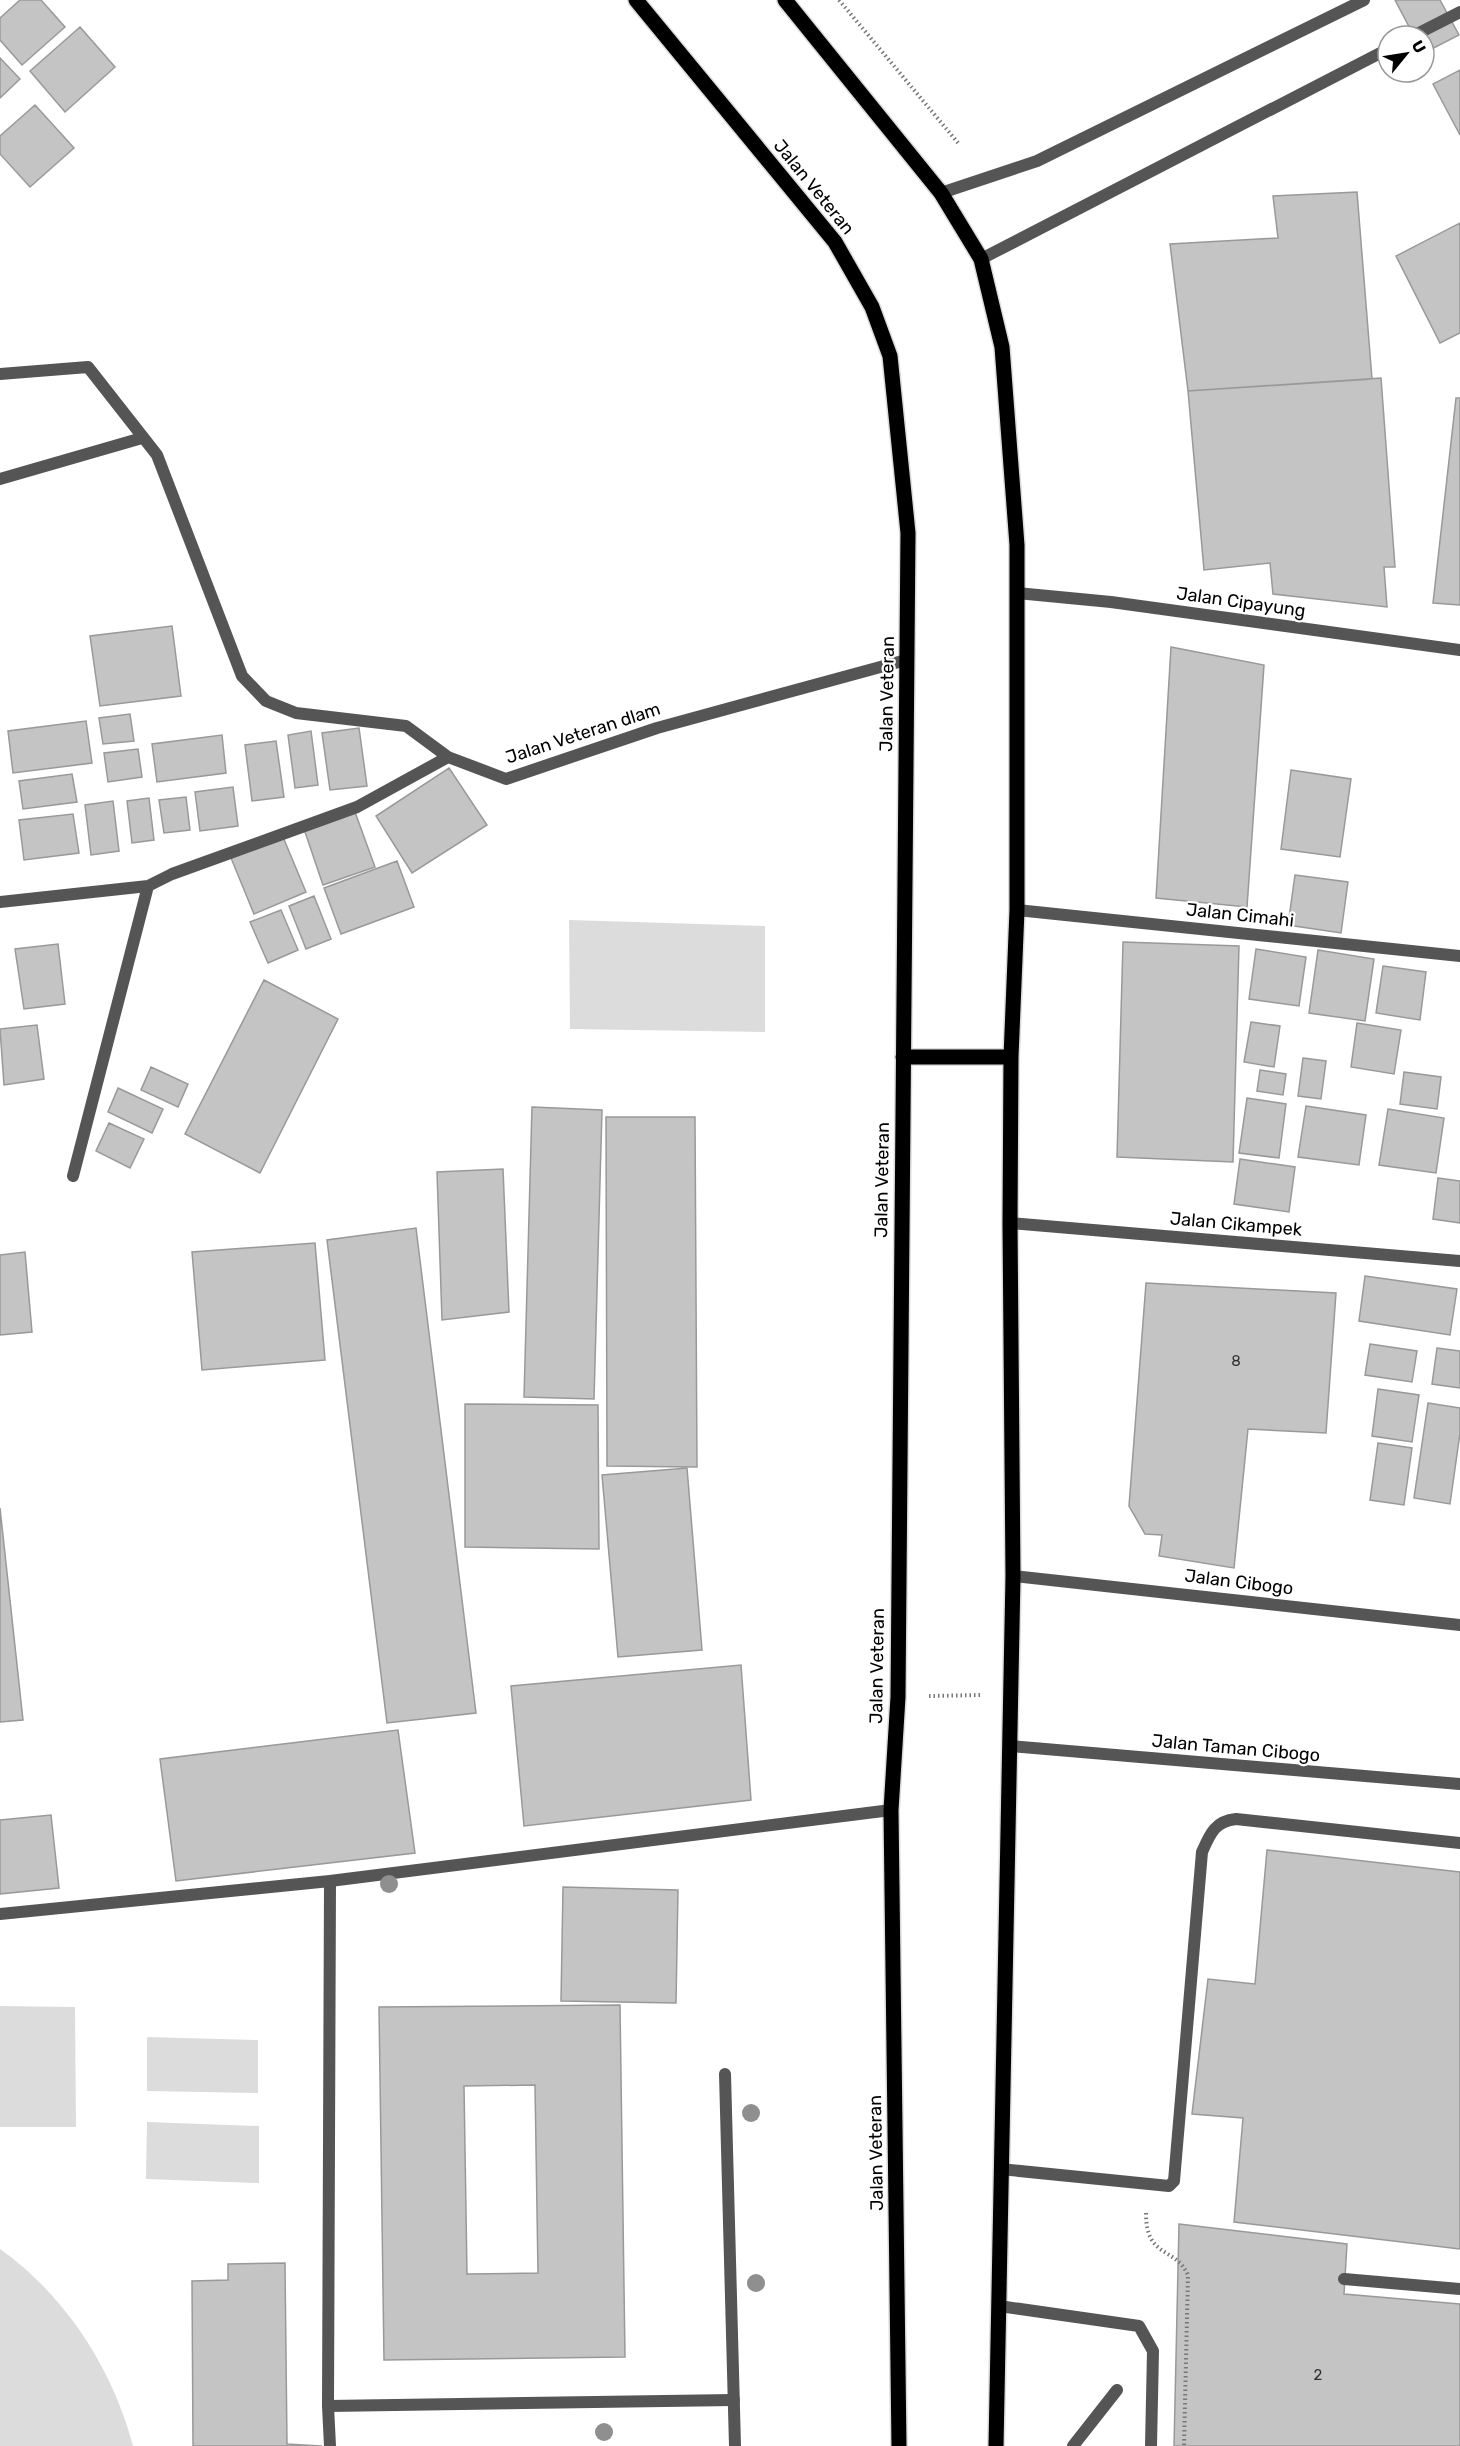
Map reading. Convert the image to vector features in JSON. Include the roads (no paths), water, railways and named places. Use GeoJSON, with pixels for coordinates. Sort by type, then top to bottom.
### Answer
{"type":"FeatureCollection","features":[{"type":"Feature","properties":{"kind":"main road","name":"Jalan Veteran"},"geometry":{"type":"LineString","coordinates":[[636,0],[835,242],[872,307],[890,356],[908,533],[898,1697],[891,1810],[899,2446]]}},
{"type":"Feature","properties":{"kind":"main road"},"geometry":{"type":"LineString","coordinates":[[785,0],[940,193],[981,259],[1002,347],[1017,545],[1017,910],[1011,1057],[1010,1223],[1013,1576],[996,2446]]}},
{"type":"Feature","properties":{"kind":"main road"},"geometry":{"type":"LineString","coordinates":[[903,1057],[1011,1057]]}},
{"type":"Feature","properties":{"kind":"street"},"geometry":{"type":"LineString","coordinates":[[940,193],[1036,161],[1364,0]]}},
{"type":"Feature","properties":{"kind":"street"},"geometry":{"type":"LineString","coordinates":[[1436,24],[1460,12]]}},
{"type":"Feature","properties":{"kind":"street"},"geometry":{"type":"LineString","coordinates":[[981,259],[1376,55]]}},
{"type":"Feature","properties":{"kind":"street","name":"Jalan Veteran dlam"},"geometry":{"type":"LineString","coordinates":[[0,374],[88,367],[157,455],[242,676],[266,700],[296,713],[406,726],[448,757],[506,779],[657,728],[906,660]]}},
{"type":"Feature","properties":{"kind":"street"},"geometry":{"type":"LineString","coordinates":[[0,479],[142,438]]}},
{"type":"Feature","properties":{"kind":"street","name":"Jalan Cipayung"},"geometry":{"type":"LineString","coordinates":[[1017,593],[1111,602],[1460,650]]}},
{"type":"Feature","properties":{"kind":"street"},"geometry":{"type":"LineString","coordinates":[[0,902],[148,886],[172,874],[357,807],[448,757]]}},
{"type":"Feature","properties":{"kind":"street"},"geometry":{"type":"LineString","coordinates":[[73,1176],[148,886]]}},
{"type":"Feature","properties":{"kind":"street","name":"Jalan Cimahi"},"geometry":{"type":"LineString","coordinates":[[1017,910],[1460,956]]}},
{"type":"Feature","properties":{"kind":"street","name":"Jalan Cikampek"},"geometry":{"type":"LineString","coordinates":[[1010,1223],[1460,1261]]}},
{"type":"Feature","properties":{"kind":"street","name":"Jalan Cibogo"},"geometry":{"type":"LineString","coordinates":[[1013,1576],[1460,1625]]}},
{"type":"Feature","properties":{"kind":"street","name":"Jalan Taman Cibogo"},"geometry":{"type":"LineString","coordinates":[[1009,1746],[1460,1784]]}},
{"type":"Feature","properties":{"kind":"street"},"geometry":{"type":"LineString","coordinates":[[0,1914],[330,1881],[891,1810]]}},
{"type":"Feature","properties":{"kind":"street"},"geometry":{"type":"LineString","coordinates":[[1000,2169],[1169,2186],[1174,2181],[1202,1852],[1211,1832],[1223,1820],[1236,1819],[1460,1843]]}},
{"type":"Feature","properties":{"kind":"street"},"geometry":{"type":"LineString","coordinates":[[330,1881],[328,2406],[330,2446]]}},
{"type":"Feature","properties":{"kind":"street"},"geometry":{"type":"LineString","coordinates":[[725,2074],[735,2446]]}},
{"type":"Feature","properties":{"kind":"street"},"geometry":{"type":"LineString","coordinates":[[1344,2278],[1460,2289]]}},
{"type":"Feature","properties":{"kind":"street"},"geometry":{"type":"LineString","coordinates":[[999,2306],[1139,2326],[1153,2351],[1151,2446]]}},
{"type":"Feature","properties":{"kind":"street"},"geometry":{"type":"LineString","coordinates":[[1073,2446],[1117,2390]]}},
{"type":"Feature","properties":{"kind":"street"},"geometry":{"type":"LineString","coordinates":[[328,2406],[734,2400]]}}]}
